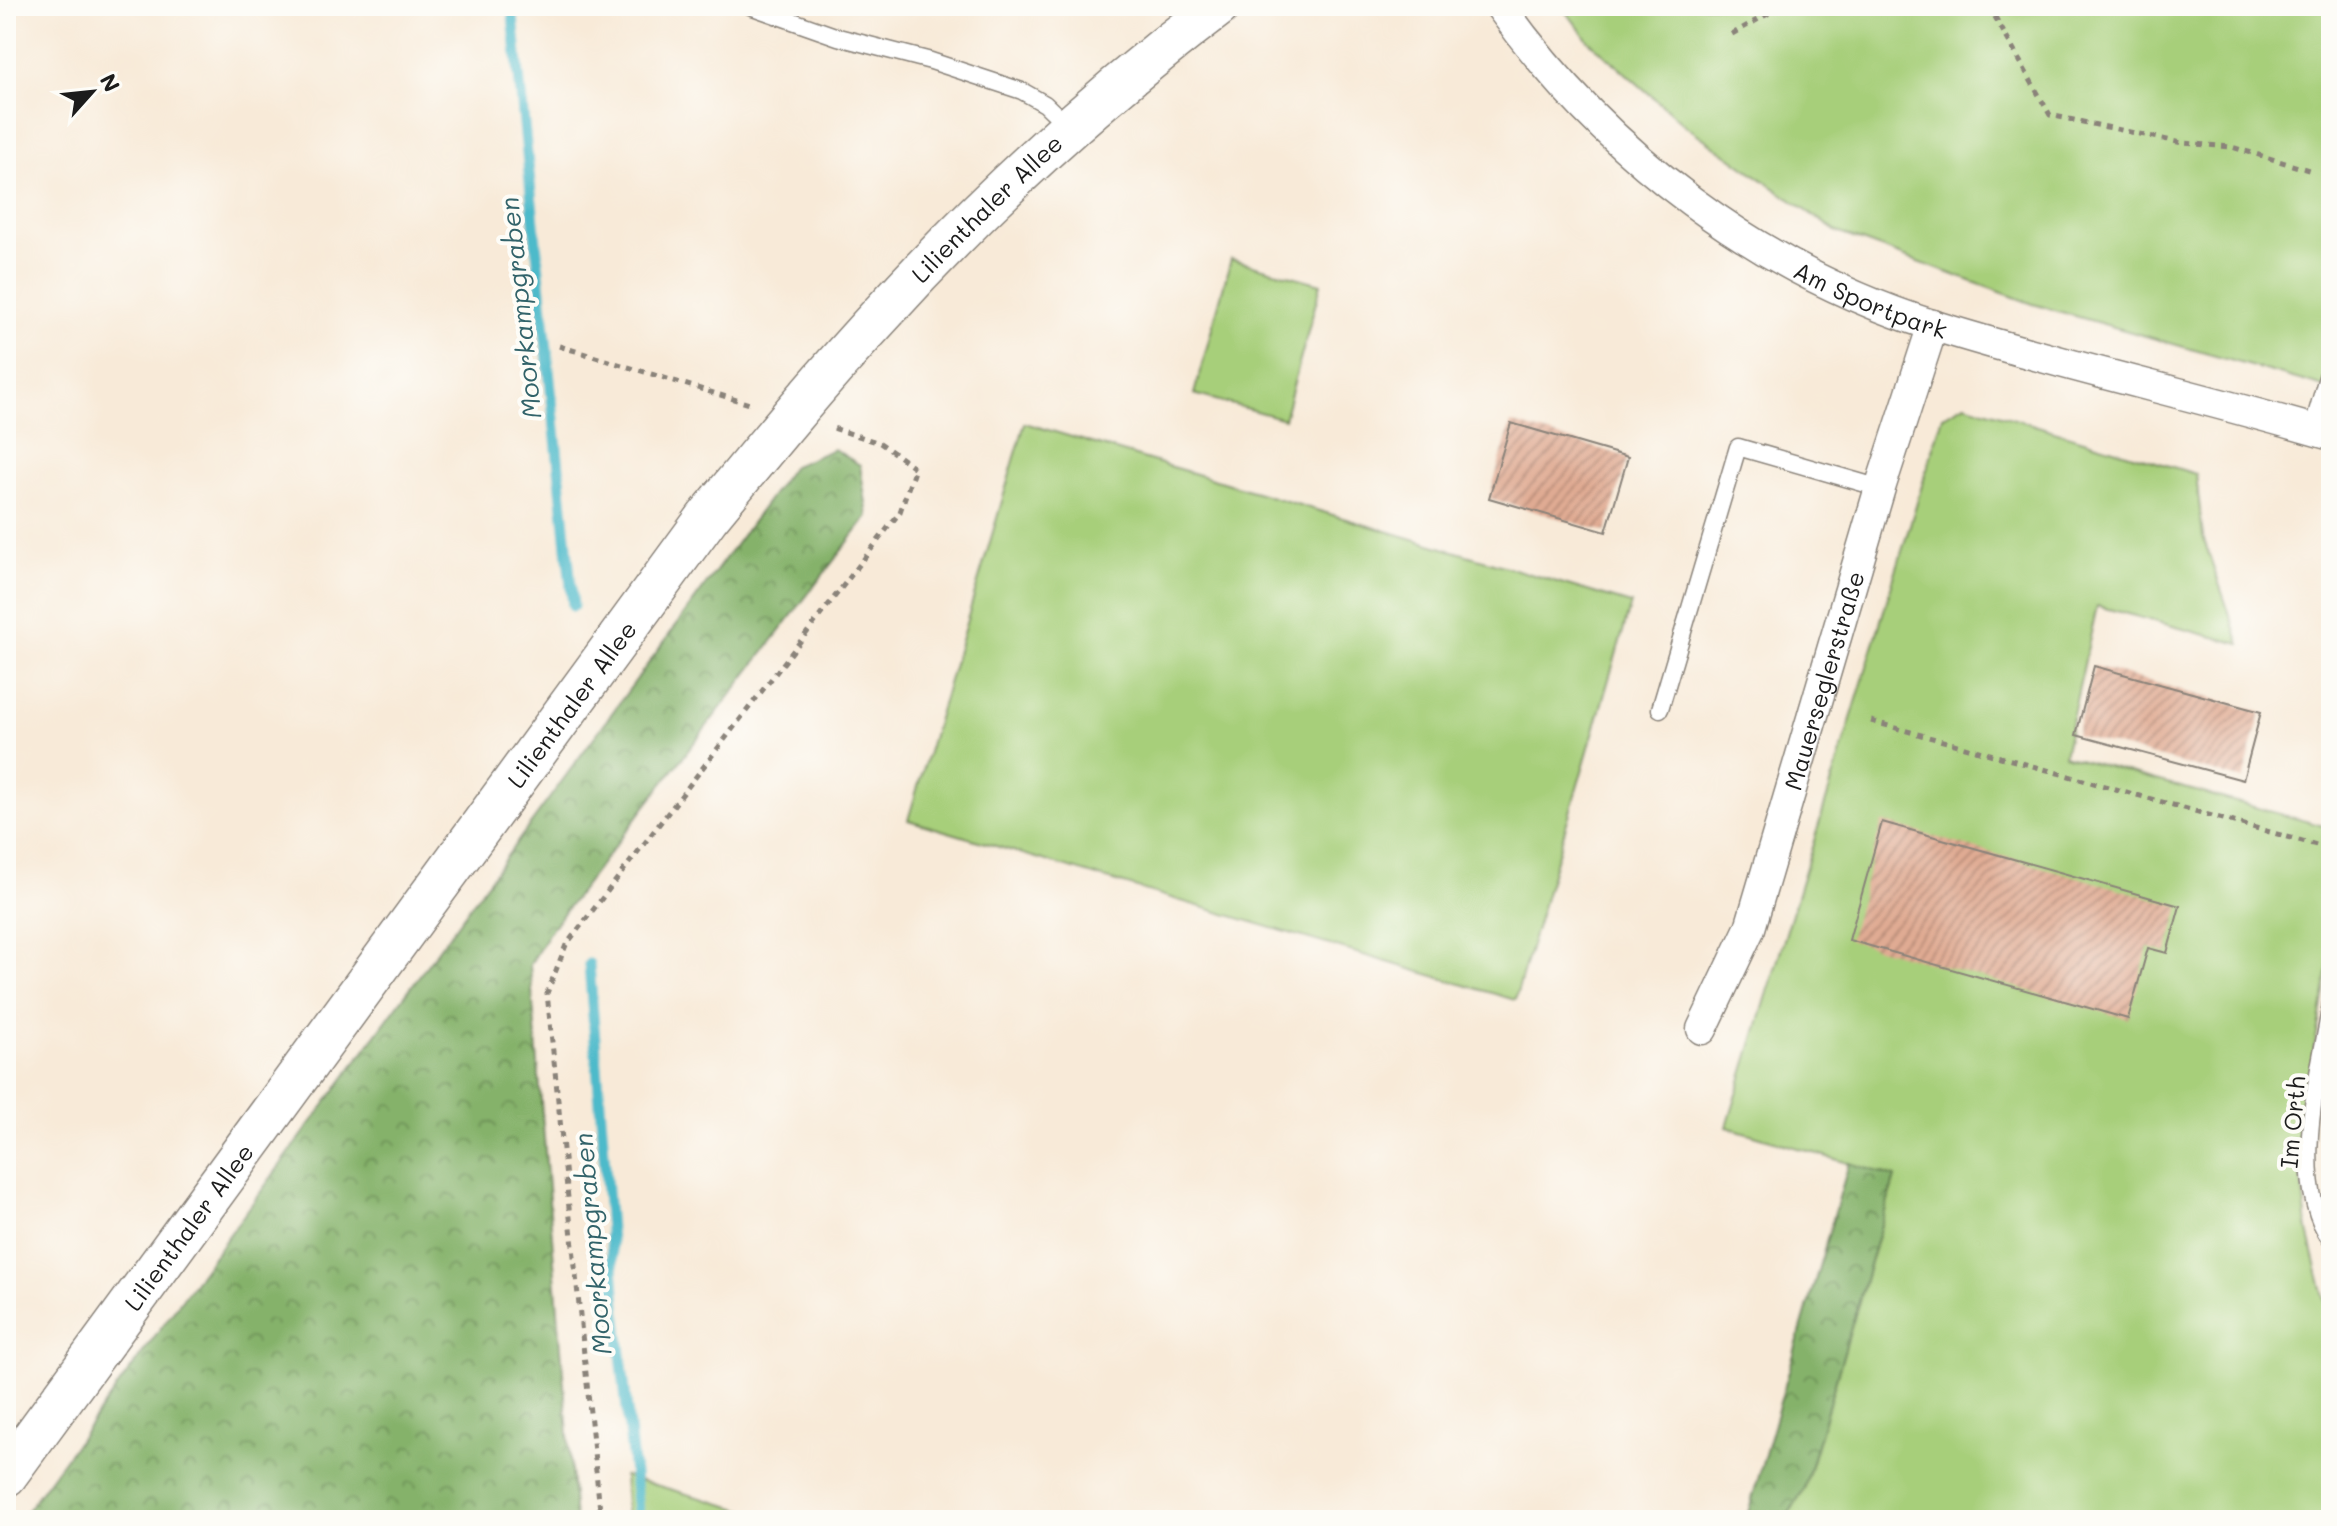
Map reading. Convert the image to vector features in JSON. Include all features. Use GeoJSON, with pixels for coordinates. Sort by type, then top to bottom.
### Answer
{"type":"FeatureCollection","features":[{"type":"Feature","properties":{"kind":"main road","name":"Lilienthaler Allee"},"geometry":{"type":"LineString","coordinates":[[6,1475],[679,556],[791,416],[929,263],[1070,128],[1139,67],[1218,6]]}},
{"type":"Feature","properties":{"kind":"street","name":"Am Sportpark"},"geometry":{"type":"LineString","coordinates":[[1500,6],[1530,46],[1596,120],[1687,199],[1746,240],[1774,255],[1867,300],[1933,325],[2321,432]]}},
{"type":"Feature","properties":{"kind":"street","name":"Mauerseglerstraße"},"geometry":{"type":"LineString","coordinates":[[1702,1029],[1750,928],[1880,488],[1933,325]]}},
{"type":"Feature","properties":{"kind":"lane"},"geometry":{"type":"LineString","coordinates":[[750,6],[838,37],[931,61],[1022,91],[1045,104],[1070,128]]}},
{"type":"Feature","properties":{"kind":"lane"},"geometry":{"type":"LineString","coordinates":[[2321,432],[2331,363]]}},
{"type":"Feature","properties":{"kind":"lane"},"geometry":{"type":"LineString","coordinates":[[1660,709],[1738,447],[1880,488]]}},
{"type":"Feature","properties":{"kind":"lane","name":"Im Orth"},"geometry":{"type":"LineString","coordinates":[[2331,1004],[2310,1145],[2311,1185],[2322,1227],[2331,1240]]}},
{"type":"Feature","properties":{"kind":"path"},"geometry":{"type":"LineString","coordinates":[[1732,34],[1782,6]]}},
{"type":"Feature","properties":{"kind":"path"},"geometry":{"type":"LineString","coordinates":[[1989,6],[2050,115],[2182,143],[2232,147],[2312,171]]}},
{"type":"Feature","properties":{"kind":"path"},"geometry":{"type":"LineString","coordinates":[[559,346],[880,443],[915,468],[900,512],[566,945],[547,993],[601,1520]]}},
{"type":"Feature","properties":{"kind":"path"},"geometry":{"type":"LineString","coordinates":[[1871,721],[2331,849]]}},
{"type":"Feature","properties":{"kind":"green space"},"geometry":{"type":"Polygon","coordinates":[[[1562,6],[2331,6],[2331,389],[2033,304],[1837,232],[1686,126],[1588,40],[1562,6]]]}},
{"type":"Feature","properties":{"kind":"green space"},"geometry":{"type":"Polygon","coordinates":[[[1231,259],[1321,284],[1284,419],[1194,394],[1231,259]]]}},
{"type":"Feature","properties":{"kind":"green space"},"geometry":{"type":"Polygon","coordinates":[[[1965,404],[2196,474],[2203,537],[2240,644],[2097,606],[2064,755],[2331,828],[2331,950],[2298,1147],[2307,1227],[2331,1326],[2331,1520],[1785,1520],[1804,1489],[1895,1177],[1727,1127],[1943,416],[1965,404]]]}},
{"type":"Feature","properties":{"kind":"green space"},"geometry":{"type":"Polygon","coordinates":[[[1025,423],[1631,604],[1515,1000],[908,820],[1025,423]]]}},
{"type":"Feature","properties":{"kind":"green space"},"geometry":{"type":"Polygon","coordinates":[[[834,449],[860,465],[868,516],[549,932],[530,965],[575,1520],[20,1520],[793,466],[834,449]]]}},
{"type":"Feature","properties":{"kind":"green space"},"geometry":{"type":"Polygon","coordinates":[[[1849,1163],[1895,1177],[1804,1489],[1785,1520],[1746,1520],[1849,1163]]]}},
{"type":"Feature","properties":{"kind":"green space"},"geometry":{"type":"Polygon","coordinates":[[[624,1476],[778,1520],[627,1520],[624,1476]]]}},
{"type":"Feature","properties":{"kind":"building"},"geometry":{"type":"Polygon","coordinates":[[[1511,423],[1628,457],[1606,532],[1489,498],[1511,423]]]}},
{"type":"Feature","properties":{"kind":"building"},"geometry":{"type":"Polygon","coordinates":[[[2094,666],[2261,712],[2243,780],[2076,735],[2094,666]]]}},
{"type":"Feature","properties":{"kind":"building"},"geometry":{"type":"Polygon","coordinates":[[[1882,822],[2180,906],[2167,953],[2148,948],[2128,1019],[1849,940],[1882,822]]]}},
{"type":"Feature","properties":{"kind":"waterway","name":"Moorkampgraben"},"geometry":{"type":"LineString","coordinates":[[512,6],[573,606]]}},
{"type":"Feature","properties":{"kind":"waterway","name":"Moorkampgraben"},"geometry":{"type":"LineString","coordinates":[[589,964],[617,1318],[639,1520]]}},
{"type":"Feature","properties":{"kind":"waterway"},"geometry":{"type":"LineString","coordinates":[[2331,1153],[2331,1162]]}}]}
